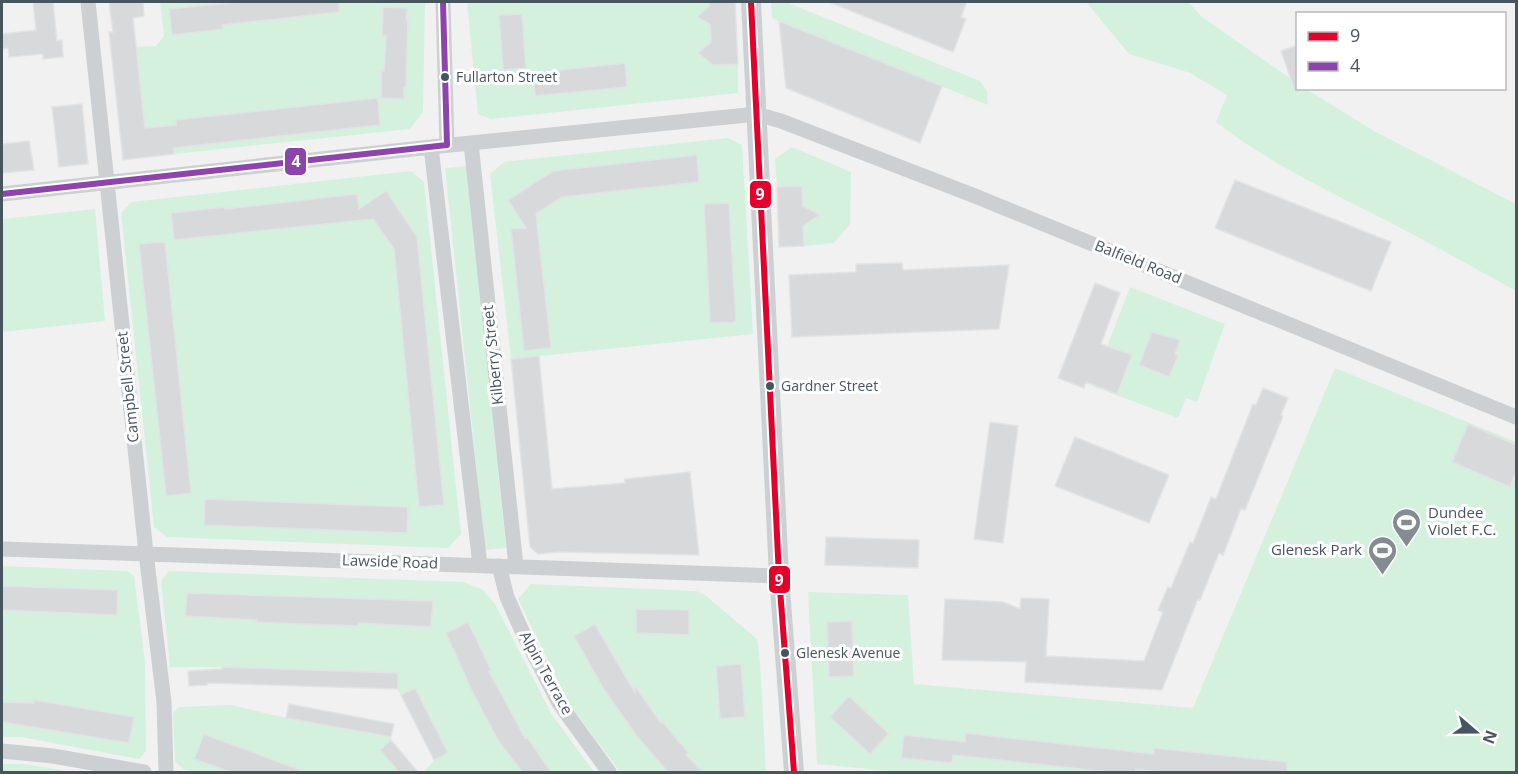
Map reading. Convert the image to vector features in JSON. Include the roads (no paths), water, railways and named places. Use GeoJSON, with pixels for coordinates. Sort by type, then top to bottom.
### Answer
{"type":"FeatureCollection","features":[{"type":"Feature","properties":{"kind":"street","name":"Campbell Street"},"geometry":{"type":"LineString","coordinates":[[88,2],[146,553],[164,702],[166,772]]}},
{"type":"Feature","properties":{"kind":"street"},"geometry":{"type":"LineString","coordinates":[[443,2],[447,145]]}},
{"type":"Feature","properties":{"kind":"street"},"geometry":{"type":"LineString","coordinates":[[751,2],[779,576],[794,772]]}},
{"type":"Feature","properties":{"kind":"street"},"geometry":{"type":"LineString","coordinates":[[2,194],[447,145],[757,114]]}},
{"type":"Feature","properties":{"kind":"street","name":"Balfield Road"},"geometry":{"type":"LineString","coordinates":[[757,114],[781,121],[975,196],[1516,417]]}},
{"type":"Feature","properties":{"kind":"street","name":"Kilberry Street"},"geometry":{"type":"LineString","coordinates":[[471,143],[516,567]]}},
{"type":"Feature","properties":{"kind":"street"},"geometry":{"type":"LineString","coordinates":[[431,147],[480,565]]}},
{"type":"Feature","properties":{"kind":"street","name":"Lawside Road"},"geometry":{"type":"LineString","coordinates":[[2,549],[779,576]]}},
{"type":"Feature","properties":{"kind":"street","name":"Alpin Terrace"},"geometry":{"type":"LineString","coordinates":[[499,566],[507,597],[559,703],[609,772]]}},
{"type":"Feature","properties":{"kind":"street"},"geometry":{"type":"LineString","coordinates":[[2,751],[53,756],[144,772]]}},
{"type":"Feature","properties":{"kind":"place","name":"Fullarton Street"},"geometry":{"type":"Point","coordinates":[445,77]}},
{"type":"Feature","properties":{"kind":"place","name":"Gardner Street"},"geometry":{"type":"Point","coordinates":[770,386]}},
{"type":"Feature","properties":{"kind":"place","name":"Dundee Violet F.C."},"geometry":{"type":"Point","coordinates":[1407,548]}},
{"type":"Feature","properties":{"kind":"place","name":"Glenesk Park"},"geometry":{"type":"Point","coordinates":[1383,576]}},
{"type":"Feature","properties":{"kind":"place","name":"Glenesk Avenue"},"geometry":{"type":"Point","coordinates":[785,653]}}]}
